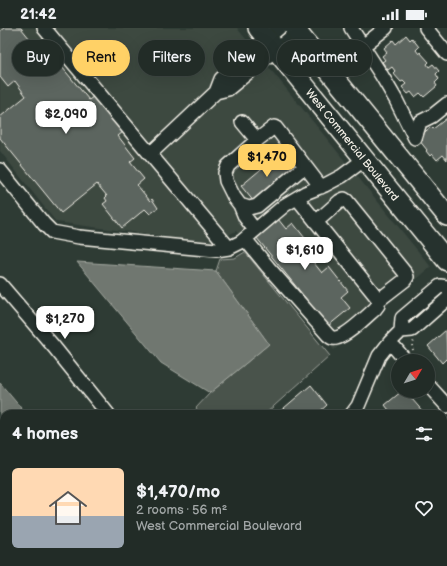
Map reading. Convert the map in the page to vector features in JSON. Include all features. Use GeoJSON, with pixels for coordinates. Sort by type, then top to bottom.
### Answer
{"type":"FeatureCollection","features":[{"type":"Feature","properties":{"kind":"highway","name":"West Commercial Boulevard"},"geometry":{"type":"LineString","coordinates":[[282,33],[364,159],[447,261]]}},
{"type":"Feature","properties":{"kind":"highway"},"geometry":{"type":"LineString","coordinates":[[282,33],[447,216]]}},
{"type":"Feature","properties":{"kind":"street"},"geometry":{"type":"LineString","coordinates":[[44,28],[229,248]]}},
{"type":"Feature","properties":{"kind":"street"},"geometry":{"type":"LineString","coordinates":[[352,28],[360,40]]}},
{"type":"Feature","properties":{"kind":"street"},"geometry":{"type":"LineString","coordinates":[[371,40],[386,28]]}},
{"type":"Feature","properties":{"kind":"street"},"geometry":{"type":"LineString","coordinates":[[426,28],[447,54]]}},
{"type":"Feature","properties":{"kind":"street"},"geometry":{"type":"LineString","coordinates":[[150,154],[216,92],[221,79],[282,33]]}},
{"type":"Feature","properties":{"kind":"street"},"geometry":{"type":"LineString","coordinates":[[372,59],[393,94],[415,138],[420,122],[432,116],[447,104]]}},
{"type":"Feature","properties":{"kind":"street"},"geometry":{"type":"LineString","coordinates":[[242,122],[257,140]]}},
{"type":"Feature","properties":{"kind":"street"},"geometry":{"type":"LineString","coordinates":[[255,230],[245,217],[240,205],[234,197],[226,181],[225,173],[228,166],[274,127],[321,187]]}},
{"type":"Feature","properties":{"kind":"street"},"geometry":{"type":"LineString","coordinates":[[0,170],[52,232],[79,238],[216,250],[229,248],[241,242],[285,205],[305,193],[321,187],[342,176],[364,159]]}},
{"type":"Feature","properties":{"kind":"street"},"geometry":{"type":"LineString","coordinates":[[240,205],[249,208],[257,206],[305,166]]}},
{"type":"Feature","properties":{"kind":"street"},"geometry":{"type":"LineString","coordinates":[[297,198],[379,300]]}},
{"type":"Feature","properties":{"kind":"street"},"geometry":{"type":"LineString","coordinates":[[245,238],[328,335],[332,338],[336,338],[352,328],[375,309],[379,300],[407,277],[344,199],[316,222]]}},
{"type":"Feature","properties":{"kind":"street"},"geometry":{"type":"LineString","coordinates":[[0,284],[54,347],[105,410]]}},
{"type":"Feature","properties":{"kind":"street"},"geometry":{"type":"LineString","coordinates":[[401,331],[402,318],[440,286],[447,287]]}},
{"type":"Feature","properties":{"kind":"street"},"geometry":{"type":"LineString","coordinates":[[355,410],[379,356],[390,342],[401,331],[412,330],[447,299]]}},
{"type":"Feature","properties":{"kind":"street"},"geometry":{"type":"LineString","coordinates":[[390,342],[400,354]]}},
{"type":"Feature","properties":{"kind":"street"},"geometry":{"type":"LineString","coordinates":[[435,392],[447,406]]}},
{"type":"Feature","properties":{"kind":"shaded area"},"geometry":{"type":"Polygon","coordinates":[[[0,28],[237,28],[247,40],[213,40],[213,76],[269,76],[269,67],[431,267],[334,350],[236,231],[212,243],[56,222],[0,151],[0,28]]]}},
{"type":"Feature","properties":{"kind":"shaded area"},"geometry":{"type":"Polygon","coordinates":[[[245,252],[330,356],[269,410],[197,410],[196,408],[210,393],[269,344],[216,271],[220,259],[235,258],[245,252]]]}},
{"type":"Feature","properties":{"kind":"shaded area"},"geometry":{"type":"Polygon","coordinates":[[[77,262],[216,271],[269,344],[210,393],[161,363],[77,262]]]}},
{"type":"Feature","properties":{"kind":"shaded area"},"geometry":{"type":"Polygon","coordinates":[[[0,383],[23,410],[0,410],[0,383]]]}},
{"type":"Feature","properties":{"kind":"building"},"geometry":{"type":"Polygon","coordinates":[[[4,28],[21,28],[30,39],[12,40],[12,76],[64,76],[64,69],[89,100],[94,96],[123,132],[118,136],[135,158],[130,162],[144,179],[137,185],[150,201],[152,199],[158,208],[150,214],[145,209],[122,228],[103,204],[107,201],[105,198],[107,196],[97,184],[61,213],[0,138],[0,117],[26,96],[15,81],[8,87],[0,77],[0,31],[4,28]]]}},
{"type":"Feature","properties":{"kind":"building"},"geometry":{"type":"Polygon","coordinates":[[[406,35],[410,40],[412,38],[419,47],[416,50],[419,54],[420,52],[429,62],[427,64],[429,67],[433,64],[439,71],[436,74],[439,79],[435,83],[437,86],[424,97],[420,93],[415,97],[411,92],[408,94],[402,87],[406,84],[403,81],[401,82],[393,73],[395,71],[392,67],[388,70],[382,62],[385,60],[382,56],[387,52],[384,48],[393,40],[396,44],[406,35]]]}},
{"type":"Feature","properties":{"kind":"building"},"geometry":{"type":"Polygon","coordinates":[[[447,118],[447,160],[443,155],[437,160],[432,154],[430,156],[419,140],[424,136],[422,134],[431,127],[433,129],[447,118]]]}},
{"type":"Feature","properties":{"kind":"building"},"geometry":{"type":"Polygon","coordinates":[[[279,154],[293,170],[255,203],[241,186],[279,154]]]}},
{"type":"Feature","properties":{"kind":"building"},"geometry":{"type":"Polygon","coordinates":[[[278,219],[286,229],[293,223],[312,247],[306,253],[322,273],[329,267],[348,291],[341,297],[350,308],[328,326],[256,237],[278,219]]]}},
{"type":"Feature","properties":{"kind":"building"},"geometry":{"type":"Polygon","coordinates":[[[446,330],[447,360],[446,359],[442,363],[428,346],[446,330]]]}},
{"type":"Feature","properties":{"kind":"building"},"geometry":{"type":"Polygon","coordinates":[[[311,385],[327,405],[321,410],[282,410],[311,385]]]}},
{"type":"Feature","properties":{"kind":"building"},"geometry":{"type":"Polygon","coordinates":[[[394,398],[411,398],[422,410],[389,410],[385,405],[394,398]]]}}]}
